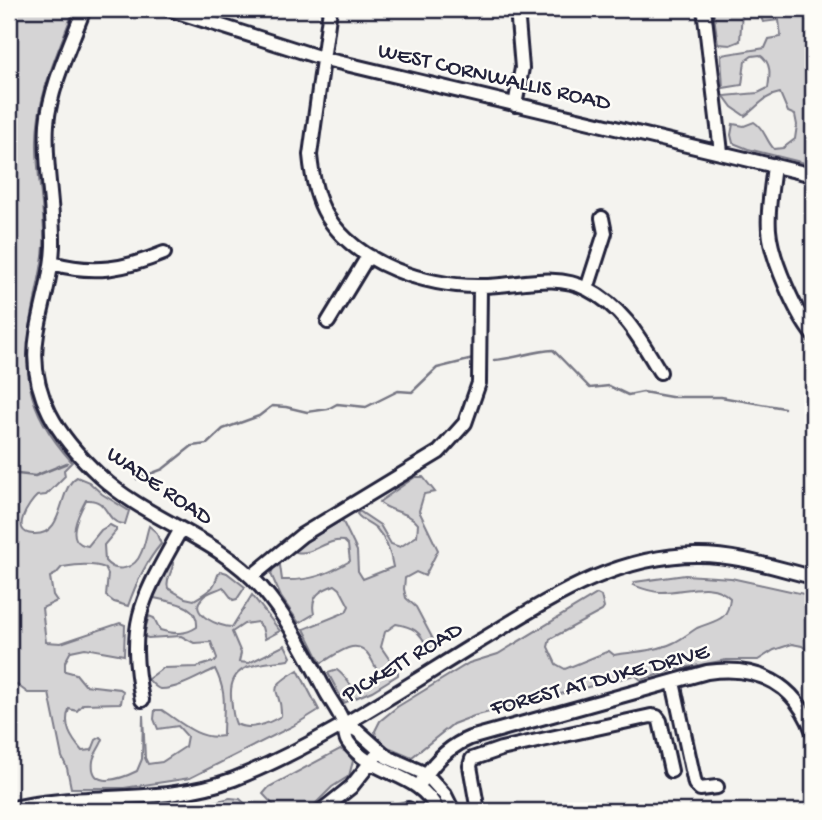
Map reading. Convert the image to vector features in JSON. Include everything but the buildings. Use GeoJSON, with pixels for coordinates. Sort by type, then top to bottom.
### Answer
{"type":"FeatureCollection","features":[{"type":"Feature","properties":{"kind":"street","name":"WADE ROAD"},"geometry":{"type":"LineString","coordinates":[[84,9],[48,114],[46,150],[53,222],[52,263],[35,353],[40,393],[52,420],[74,450],[102,478],[251,577],[289,625],[344,723]]}},
{"type":"Feature","properties":{"kind":"street","name":"WEST CORNWALLIS ROAD"},"geometry":{"type":"LineString","coordinates":[[168,9],[324,60],[813,175]]}},
{"type":"Feature","properties":{"kind":"street"},"geometry":{"type":"LineString","coordinates":[[330,9],[310,146],[314,184],[323,209],[337,229],[384,265],[429,280],[480,286],[539,281],[572,284],[587,289],[609,304],[629,323],[660,372]]}},
{"type":"Feature","properties":{"kind":"street"},"geometry":{"type":"LineString","coordinates":[[515,105],[522,68],[517,9]]}},
{"type":"Feature","properties":{"kind":"street"},"geometry":{"type":"LineString","coordinates":[[704,9],[721,152]]}},
{"type":"Feature","properties":{"kind":"street"},"geometry":{"type":"LineString","coordinates":[[774,165],[768,222],[772,250],[801,318],[813,335]]}},
{"type":"Feature","properties":{"kind":"street"},"geometry":{"type":"LineString","coordinates":[[587,289],[605,233],[601,218]]}},
{"type":"Feature","properties":{"kind":"street"},"geometry":{"type":"LineString","coordinates":[[52,263],[95,270],[112,269],[139,263],[164,253]]}},
{"type":"Feature","properties":{"kind":"street"},"geometry":{"type":"LineString","coordinates":[[328,323],[365,261],[371,257]]}},
{"type":"Feature","properties":{"kind":"street"},"geometry":{"type":"LineString","coordinates":[[251,577],[302,535],[439,452],[465,423],[476,396],[481,370],[480,286]]}},
{"type":"Feature","properties":{"kind":"street"},"geometry":{"type":"LineString","coordinates":[[142,700],[134,653],[138,618],[149,586],[181,529]]}},
{"type":"Feature","properties":{"kind":"street","name":"PICKETT ROAD"},"geometry":{"type":"LineString","coordinates":[[9,809],[55,802],[176,792],[216,785],[288,754],[539,606],[589,579],[625,565],[664,557],[705,555],[765,565],[813,577]]}},
{"type":"Feature","properties":{"kind":"street","name":"FOREST AT DUKE DRIVE"},"geometry":{"type":"LineString","coordinates":[[419,786],[443,754],[470,738],[725,670],[756,674],[771,680],[789,693],[805,712],[813,732]]}},
{"type":"Feature","properties":{"kind":"street"},"geometry":{"type":"LineString","coordinates":[[673,682],[695,784],[701,789],[717,787]]}},
{"type":"Feature","properties":{"kind":"street"},"geometry":{"type":"LineString","coordinates":[[478,811],[470,766],[472,759],[501,749],[652,716],[660,721],[671,771]]}},
{"type":"Feature","properties":{"kind":"street"},"geometry":{"type":"LineString","coordinates":[[344,723],[346,739],[360,754],[426,774],[445,795],[453,811]]}},
{"type":"Feature","properties":{"kind":"street"},"geometry":{"type":"LineString","coordinates":[[375,757],[385,771],[404,777],[419,786],[438,811]]}},
{"type":"Feature","properties":{"kind":"street"},"geometry":{"type":"LineString","coordinates":[[321,811],[351,786],[375,757]]}},
{"type":"Feature","properties":{"kind":"street"},"geometry":{"type":"LineString","coordinates":[[399,811],[412,811]]}},
{"type":"Feature","properties":{"kind":"shaded area"},"geometry":{"type":"Polygon","coordinates":[[[9,9],[74,9],[44,90],[38,124],[37,154],[44,249],[28,346],[30,386],[35,405],[56,442],[72,462],[64,470],[65,476],[46,495],[37,496],[30,505],[23,517],[22,529],[33,534],[44,533],[51,527],[66,491],[77,477],[89,482],[129,511],[125,524],[118,523],[99,503],[86,500],[75,527],[76,539],[80,544],[88,546],[101,530],[110,525],[116,528],[104,545],[105,561],[114,567],[125,568],[138,558],[149,526],[156,532],[161,544],[141,574],[128,606],[114,602],[106,596],[108,574],[105,568],[100,566],[62,567],[50,577],[53,595],[57,601],[42,608],[46,642],[61,643],[120,623],[125,625],[124,655],[85,648],[71,651],[65,662],[65,671],[76,674],[85,685],[123,691],[121,703],[83,704],[77,711],[69,709],[69,732],[82,751],[92,750],[96,740],[101,737],[103,739],[93,761],[93,770],[96,776],[108,780],[137,771],[142,759],[143,715],[145,758],[148,764],[162,762],[185,747],[187,736],[178,726],[158,729],[154,719],[155,710],[162,710],[198,733],[223,736],[223,694],[215,669],[182,685],[168,688],[157,688],[148,679],[163,668],[197,667],[216,661],[217,658],[211,642],[194,643],[181,636],[143,636],[149,616],[154,618],[160,630],[183,633],[197,627],[196,619],[188,608],[151,597],[168,564],[173,563],[168,588],[185,598],[194,600],[212,588],[221,571],[245,587],[237,599],[233,600],[223,587],[204,596],[198,604],[207,618],[220,625],[232,627],[252,595],[280,631],[265,639],[262,627],[257,622],[244,624],[232,632],[241,653],[239,662],[249,663],[285,645],[291,657],[289,660],[249,666],[236,676],[231,696],[236,724],[258,726],[281,716],[277,687],[298,670],[319,710],[190,778],[124,788],[71,788],[49,693],[28,693],[9,679],[9,9]]]}},
{"type":"Feature","properties":{"kind":"shaded area"},"geometry":{"type":"Polygon","coordinates":[[[713,9],[813,9],[807,61],[813,65],[813,165],[733,143],[733,124],[744,126],[754,122],[774,149],[783,148],[795,139],[797,125],[795,115],[788,112],[780,93],[765,99],[745,116],[732,107],[724,96],[758,93],[768,88],[770,74],[764,58],[760,55],[745,61],[742,85],[723,88],[721,55],[765,48],[769,39],[781,37],[779,20],[763,22],[758,10],[742,11],[740,41],[730,45],[718,44],[713,9]]]}},
{"type":"Feature","properties":{"kind":"shaded area"},"geometry":{"type":"Polygon","coordinates":[[[415,477],[423,477],[435,492],[424,494],[419,511],[438,550],[425,576],[416,572],[405,578],[404,589],[406,598],[416,607],[435,643],[434,648],[427,647],[415,631],[396,624],[385,632],[381,647],[398,675],[372,691],[344,703],[328,673],[337,670],[354,688],[363,689],[377,678],[373,662],[365,651],[353,647],[321,663],[304,629],[346,612],[349,606],[340,589],[335,585],[317,595],[313,603],[314,614],[299,623],[281,597],[271,574],[273,569],[280,565],[282,580],[309,578],[350,561],[348,545],[344,541],[331,542],[309,552],[296,552],[296,548],[342,520],[357,551],[358,571],[363,579],[393,567],[388,547],[380,532],[357,514],[359,511],[380,525],[391,544],[400,547],[417,536],[418,524],[409,516],[379,502],[415,477]]]}},
{"type":"Feature","properties":{"kind":"shaded area"},"geometry":{"type":"Polygon","coordinates":[[[685,575],[731,578],[813,596],[813,654],[802,646],[792,644],[774,650],[758,660],[726,660],[673,670],[641,680],[635,675],[474,716],[453,724],[412,757],[383,745],[376,736],[375,731],[380,721],[397,707],[469,663],[498,654],[597,594],[601,596],[604,608],[602,611],[550,639],[548,647],[556,664],[565,669],[609,651],[614,655],[666,646],[727,612],[730,598],[715,589],[660,592],[633,585],[635,582],[685,575]]]}},
{"type":"Feature","properties":{"kind":"shaded area"},"geometry":{"type":"Polygon","coordinates":[[[340,749],[349,753],[353,761],[349,776],[332,787],[308,811],[279,811],[263,794],[269,787],[340,749]]]}},
{"type":"Feature","properties":{"kind":"shaded area"},"geometry":{"type":"Polygon","coordinates":[[[230,798],[240,799],[253,811],[176,811],[230,798]]]}},
{"type":"Feature","properties":{"kind":"waterway"},"geometry":{"type":"LineString","coordinates":[[494,360],[553,350],[590,388],[609,386],[628,395],[643,392],[671,397],[721,397],[784,408]]}},
{"type":"Feature","properties":{"kind":"waterway"},"geometry":{"type":"LineString","coordinates":[[137,479],[163,469],[192,446],[207,444],[223,429],[259,416],[272,406],[307,412],[328,409],[337,404],[366,407],[398,391],[412,392],[437,368],[473,359]]}},
{"type":"Feature","properties":{"kind":"waterway"},"geometry":{"type":"LineString","coordinates":[[9,473],[35,476],[67,463]]}}]}
